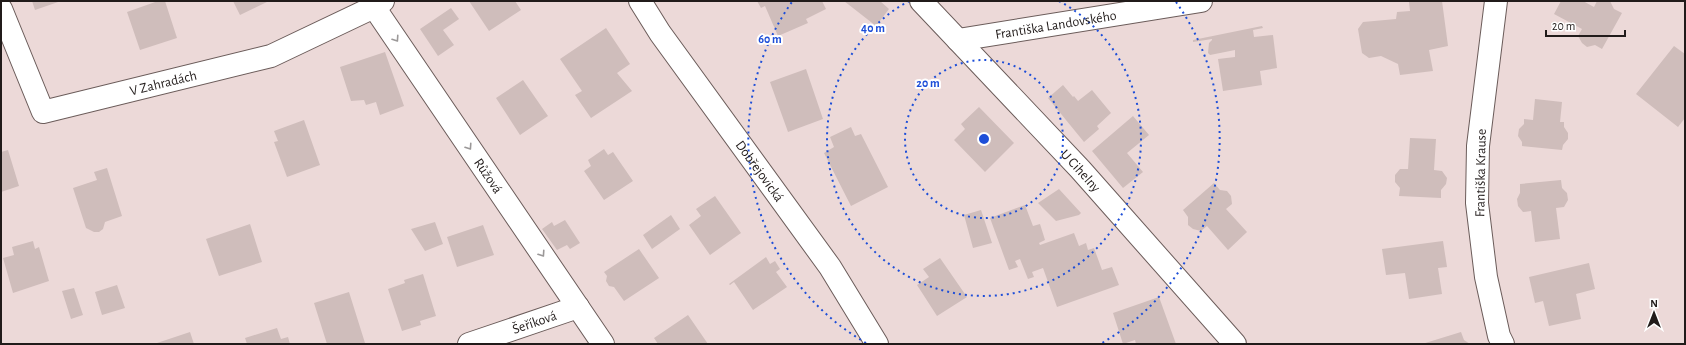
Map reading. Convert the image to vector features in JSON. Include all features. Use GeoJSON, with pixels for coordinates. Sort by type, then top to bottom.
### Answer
{"type":"FeatureCollection","features":[{"type":"Feature","properties":{"kind":"street","name":"Dobřejovická"},"geometry":{"type":"LineString","coordinates":[[640,1],[660,32],[830,267],[877,344]]}},
{"type":"Feature","properties":{"kind":"street","name":"U Cihelny"},"geometry":{"type":"LineString","coordinates":[[921,1],[1080,169],[1235,344]]}},
{"type":"Feature","properties":{"kind":"street","name":"Františka Landovského"},"geometry":{"type":"LineString","coordinates":[[958,40],[1201,1]]}},
{"type":"Feature","properties":{"kind":"street","name":"Františka Krause"},"geometry":{"type":"LineString","coordinates":[[1496,1],[1478,146],[1477,203],[1486,277],[1503,344]]}},
{"type":"Feature","properties":{"kind":"street","name":"V Zahradách"},"geometry":{"type":"LineString","coordinates":[[1,9],[43,112],[271,56],[379,4]]}},
{"type":"Feature","properties":{"kind":"street","name":"Růžová"},"geometry":{"type":"LineString","coordinates":[[379,4],[603,344]]}},
{"type":"Feature","properties":{"kind":"street","name":"Šeříková"},"geometry":{"type":"LineString","coordinates":[[469,344],[578,307]]}},
{"type":"Feature","properties":{"kind":"building"},"geometry":{"type":"Polygon","coordinates":[[[32,1],[61,1],[35,10],[32,1]]]}},
{"type":"Feature","properties":{"kind":"building"},"geometry":{"type":"Polygon","coordinates":[[[158,1],[165,1],[177,38],[140,50],[127,12],[158,1]]]}},
{"type":"Feature","properties":{"kind":"building"},"geometry":{"type":"Polygon","coordinates":[[[233,1],[269,1],[240,15],[233,1]]]}},
{"type":"Feature","properties":{"kind":"building"},"geometry":{"type":"Polygon","coordinates":[[[469,1],[515,1],[521,10],[489,31],[469,1]]]}},
{"type":"Feature","properties":{"kind":"building"},"geometry":{"type":"Polygon","coordinates":[[[757,1],[822,1],[826,9],[806,19],[808,23],[778,36],[765,6],[761,8],[757,1]]]}},
{"type":"Feature","properties":{"kind":"building"},"geometry":{"type":"Polygon","coordinates":[[[844,1],[880,1],[889,9],[876,26],[844,1]]]}},
{"type":"Feature","properties":{"kind":"building"},"geometry":{"type":"Polygon","coordinates":[[[1442,1],[1448,46],[1429,50],[1433,71],[1400,75],[1398,64],[1381,56],[1369,58],[1362,53],[1358,29],[1363,22],[1396,19],[1397,12],[1410,11],[1409,2],[1442,1]]]}},
{"type":"Feature","properties":{"kind":"building"},"geometry":{"type":"Polygon","coordinates":[[[1561,1],[1583,1],[1594,7],[1597,1],[1610,1],[1614,9],[1622,13],[1602,49],[1595,45],[1587,47],[1582,43],[1578,36],[1582,29],[1554,14],[1561,1]]]}},
{"type":"Feature","properties":{"kind":"building"},"geometry":{"type":"Polygon","coordinates":[[[451,8],[459,19],[443,30],[454,45],[438,56],[420,29],[451,8]]]}},
{"type":"Feature","properties":{"kind":"building"},"geometry":{"type":"Polygon","coordinates":[[[1262,26],[1263,28],[1253,30],[1254,37],[1273,35],[1277,68],[1260,71],[1262,85],[1223,91],[1218,59],[1235,57],[1235,50],[1210,55],[1208,53],[1209,43],[1212,39],[1193,42],[1193,40],[1262,26]]]}},
{"type":"Feature","properties":{"kind":"building"},"geometry":{"type":"Polygon","coordinates":[[[606,28],[630,64],[617,73],[632,91],[591,118],[575,95],[582,91],[560,59],[606,28]]]}},
{"type":"Feature","properties":{"kind":"building"},"geometry":{"type":"Polygon","coordinates":[[[1674,46],[1685,54],[1685,118],[1678,127],[1636,94],[1674,46]]]}},
{"type":"Feature","properties":{"kind":"building"},"geometry":{"type":"Polygon","coordinates":[[[385,52],[404,106],[380,115],[376,102],[366,105],[364,100],[351,101],[340,67],[385,52]]]}},
{"type":"Feature","properties":{"kind":"building"},"geometry":{"type":"Polygon","coordinates":[[[806,69],[823,119],[788,132],[770,82],[806,69]]]}},
{"type":"Feature","properties":{"kind":"building"},"geometry":{"type":"Polygon","coordinates":[[[523,80],[548,116],[520,135],[496,98],[523,80]]]}},
{"type":"Feature","properties":{"kind":"building"},"geometry":{"type":"Polygon","coordinates":[[[1063,85],[1078,101],[1092,90],[1111,113],[1097,126],[1099,129],[1084,142],[1048,98],[1063,85]]]}},
{"type":"Feature","properties":{"kind":"building"},"geometry":{"type":"Polygon","coordinates":[[[1535,99],[1562,102],[1560,122],[1564,122],[1564,127],[1568,133],[1568,139],[1563,145],[1562,150],[1522,146],[1522,142],[1518,136],[1519,129],[1524,124],[1524,119],[1533,120],[1535,99]]]}},
{"type":"Feature","properties":{"kind":"building"},"geometry":{"type":"Polygon","coordinates":[[[979,107],[1014,143],[985,172],[954,140],[965,129],[961,124],[979,107]]]}},
{"type":"Feature","properties":{"kind":"building"},"geometry":{"type":"Polygon","coordinates":[[[1133,116],[1149,135],[1127,153],[1143,172],[1123,188],[1092,151],[1133,116]]]}},
{"type":"Feature","properties":{"kind":"building"},"geometry":{"type":"Polygon","coordinates":[[[304,120],[320,165],[287,177],[274,142],[278,141],[274,131],[304,120]]]}},
{"type":"Feature","properties":{"kind":"building"},"geometry":{"type":"Polygon","coordinates":[[[851,127],[855,136],[861,134],[888,187],[851,206],[824,153],[834,147],[830,137],[851,127]]]}},
{"type":"Feature","properties":{"kind":"building"},"geometry":{"type":"Polygon","coordinates":[[[1410,138],[1436,139],[1434,170],[1442,171],[1447,178],[1446,184],[1441,190],[1441,198],[1399,196],[1400,188],[1395,182],[1395,175],[1400,169],[1408,169],[1410,138]]]}},
{"type":"Feature","properties":{"kind":"building"},"geometry":{"type":"Polygon","coordinates":[[[604,149],[608,155],[613,152],[633,181],[604,200],[584,171],[591,166],[588,160],[604,149]]]}},
{"type":"Feature","properties":{"kind":"building"},"geometry":{"type":"Polygon","coordinates":[[[8,150],[19,186],[1,192],[1,152],[8,150]]]}},
{"type":"Feature","properties":{"kind":"building"},"geometry":{"type":"Polygon","coordinates":[[[107,168],[122,216],[105,222],[103,229],[99,232],[94,232],[86,228],[73,188],[97,180],[94,172],[107,168]]]}},
{"type":"Feature","properties":{"kind":"building"},"geometry":{"type":"Polygon","coordinates":[[[1561,180],[1562,188],[1567,193],[1568,200],[1564,207],[1556,208],[1560,239],[1535,242],[1531,211],[1523,212],[1518,206],[1517,199],[1520,193],[1520,184],[1561,180]]]}},
{"type":"Feature","properties":{"kind":"building"},"geometry":{"type":"Polygon","coordinates":[[[1214,183],[1220,190],[1227,191],[1231,196],[1232,204],[1226,209],[1247,232],[1228,250],[1207,226],[1201,231],[1193,229],[1188,225],[1188,217],[1183,210],[1214,183]]]}},
{"type":"Feature","properties":{"kind":"building"},"geometry":{"type":"Polygon","coordinates":[[[1059,189],[1081,213],[1079,215],[1056,221],[1038,203],[1059,189]]]}},
{"type":"Feature","properties":{"kind":"building"},"geometry":{"type":"Polygon","coordinates":[[[715,196],[741,233],[710,255],[689,225],[701,216],[696,209],[715,196]]]}},
{"type":"Feature","properties":{"kind":"building"},"geometry":{"type":"Polygon","coordinates":[[[1025,205],[1033,226],[1040,224],[1045,240],[1039,243],[1040,245],[1074,233],[1079,246],[1086,243],[1088,250],[1094,248],[1102,270],[1112,267],[1119,285],[1057,307],[1043,268],[1032,272],[1034,277],[1028,279],[1020,259],[1015,261],[1018,267],[1009,270],[990,218],[1025,205]]]}},
{"type":"Feature","properties":{"kind":"building"},"geometry":{"type":"Polygon","coordinates":[[[981,210],[992,243],[973,248],[964,215],[981,210]]]}},
{"type":"Feature","properties":{"kind":"building"},"geometry":{"type":"Polygon","coordinates":[[[671,215],[680,229],[652,249],[643,235],[671,215]]]}},
{"type":"Feature","properties":{"kind":"building"},"geometry":{"type":"Polygon","coordinates":[[[565,220],[580,243],[570,249],[567,245],[557,250],[542,229],[552,222],[554,226],[565,220]]]}},
{"type":"Feature","properties":{"kind":"building"},"geometry":{"type":"Polygon","coordinates":[[[435,222],[443,244],[425,251],[411,229],[435,222]]]}},
{"type":"Feature","properties":{"kind":"building"},"geometry":{"type":"Polygon","coordinates":[[[250,224],[262,262],[219,276],[206,239],[250,224]]]}},
{"type":"Feature","properties":{"kind":"building"},"geometry":{"type":"Polygon","coordinates":[[[483,225],[494,255],[457,267],[447,237],[483,225]]]}},
{"type":"Feature","properties":{"kind":"building"},"geometry":{"type":"Polygon","coordinates":[[[33,241],[35,249],[39,247],[49,281],[13,293],[3,258],[14,255],[12,247],[33,241]]]}},
{"type":"Feature","properties":{"kind":"building"},"geometry":{"type":"Polygon","coordinates":[[[1443,241],[1447,267],[1438,268],[1442,294],[1409,299],[1405,273],[1386,275],[1382,249],[1443,241]]]}},
{"type":"Feature","properties":{"kind":"building"},"geometry":{"type":"Polygon","coordinates":[[[639,249],[659,278],[624,301],[614,287],[609,286],[606,281],[607,276],[604,272],[639,249]]]}},
{"type":"Feature","properties":{"kind":"building"},"geometry":{"type":"Polygon","coordinates":[[[766,257],[770,264],[775,261],[780,269],[776,272],[787,287],[753,310],[734,282],[730,285],[729,284],[766,257]]]}},
{"type":"Feature","properties":{"kind":"building"},"geometry":{"type":"Polygon","coordinates":[[[940,258],[967,297],[937,316],[917,285],[929,277],[923,269],[940,258]]]}},
{"type":"Feature","properties":{"kind":"building"},"geometry":{"type":"Polygon","coordinates":[[[1589,263],[1595,289],[1576,294],[1581,319],[1549,326],[1543,301],[1535,303],[1529,277],[1589,263]]]}},
{"type":"Feature","properties":{"kind":"building"},"geometry":{"type":"Polygon","coordinates":[[[423,274],[436,316],[420,321],[421,325],[402,331],[388,289],[405,283],[404,280],[423,274]]]}},
{"type":"Feature","properties":{"kind":"building"},"geometry":{"type":"Polygon","coordinates":[[[117,285],[125,308],[102,315],[95,292],[117,285]]]}},
{"type":"Feature","properties":{"kind":"building"},"geometry":{"type":"Polygon","coordinates":[[[74,288],[83,315],[71,319],[62,291],[74,288]]]}},
{"type":"Feature","properties":{"kind":"building"},"geometry":{"type":"Polygon","coordinates":[[[349,292],[365,343],[327,344],[314,303],[349,292]]]}},
{"type":"Feature","properties":{"kind":"building"},"geometry":{"type":"Polygon","coordinates":[[[1159,297],[1176,344],[1136,344],[1135,340],[1123,344],[1113,313],[1159,297]]]}},
{"type":"Feature","properties":{"kind":"building"},"geometry":{"type":"Polygon","coordinates":[[[688,315],[708,344],[658,344],[654,338],[688,315]]]}},
{"type":"Feature","properties":{"kind":"building"},"geometry":{"type":"Polygon","coordinates":[[[277,328],[281,339],[288,337],[290,344],[247,344],[245,338],[277,328]]]}},
{"type":"Feature","properties":{"kind":"building"},"geometry":{"type":"Polygon","coordinates":[[[190,332],[194,344],[154,344],[190,332]]]}},
{"type":"Feature","properties":{"kind":"building"},"geometry":{"type":"Polygon","coordinates":[[[1461,332],[1464,340],[1470,344],[1422,344],[1461,332]]]}}]}
